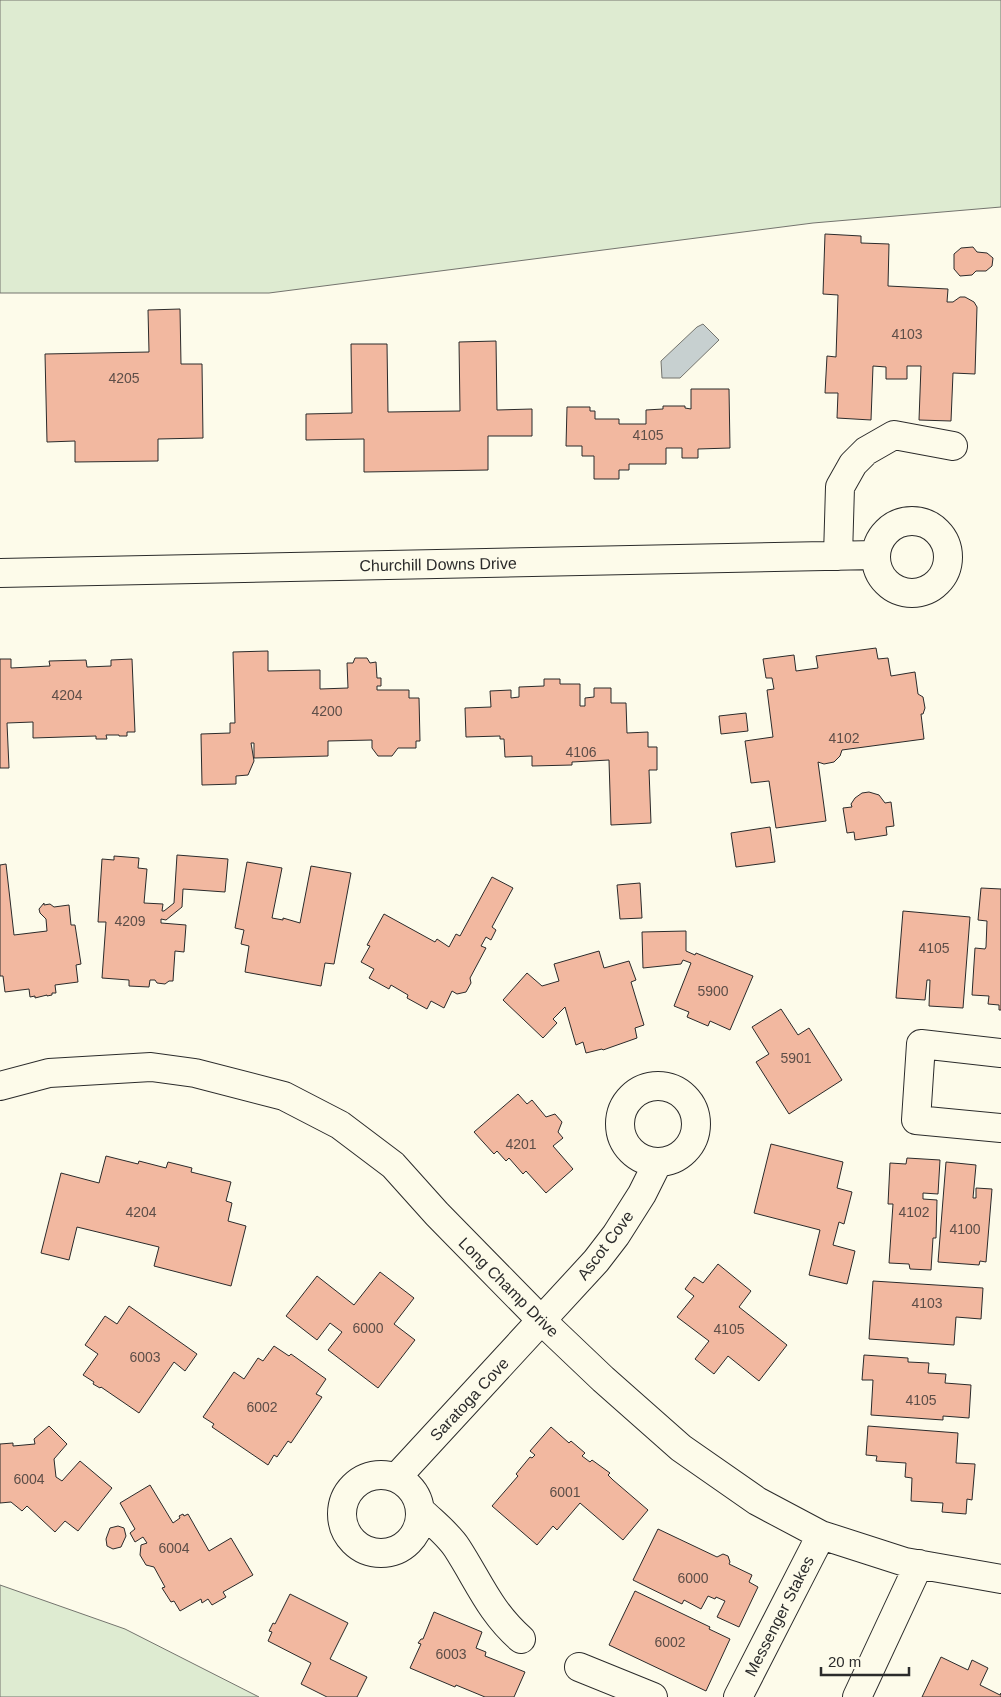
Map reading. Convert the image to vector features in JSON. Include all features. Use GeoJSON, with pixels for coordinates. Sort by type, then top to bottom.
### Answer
{"type":"FeatureCollection","features":[{"type":"Feature","properties":{"kind":"street"},"geometry":{"type":"LineString","coordinates":[[838,556],[840,487],[853,464],[866,451],[894,435],[953,446]]}},
{"type":"Feature","properties":{"kind":"street","name":"Churchill Downs Drive"},"geometry":{"type":"LineString","coordinates":[[0,573],[876,556]]}},
{"type":"Feature","properties":{"kind":"street"},"geometry":{"type":"LineString","coordinates":[[1001,1053],[921,1044],[916,1120],[1001,1128]]}},
{"type":"Feature","properties":{"kind":"street","name":"Long Champ Drive"},"geometry":{"type":"LineString","coordinates":[[0,1086],[49,1073],[151,1067],[195,1073],[284,1096],[340,1125],[393,1165],[437,1214],[542,1321],[604,1379],[681,1448],[757,1502],[821,1535],[905,1562],[1001,1579]]}},
{"type":"Feature","properties":{"kind":"street","name":"Ascot Cove"},"geometry":{"type":"LineString","coordinates":[[542,1321],[596,1261],[616,1235],[642,1194],[658,1162]]}},
{"type":"Feature","properties":{"kind":"street","name":"Saratoga Cove"},"geometry":{"type":"LineString","coordinates":[[396,1478],[542,1321]]}},
{"type":"Feature","properties":{"kind":"street"},"geometry":{"type":"LineString","coordinates":[[384,1475],[396,1478],[408,1485],[416,1496],[420,1510],[420,1522],[415,1534],[407,1544],[396,1551],[383,1554],[371,1553],[349,1539],[341,1514],[343,1502],[349,1490],[370,1476],[384,1475]]}},
{"type":"Feature","properties":{"kind":"street"},"geometry":{"type":"LineString","coordinates":[[420,1510],[456,1546],[496,1613],[506,1626],[521,1639]]}},
{"type":"Feature","properties":{"kind":"street","name":"Messenger Stakes"},"geometry":{"type":"LineString","coordinates":[[738,1697],[821,1535]]}},
{"type":"Feature","properties":{"kind":"street"},"geometry":{"type":"LineString","coordinates":[[857,1697],[919,1564]]}},
{"type":"Feature","properties":{"kind":"street"},"geometry":{"type":"LineString","coordinates":[[579,1667],[653,1697]]}},
{"type":"Feature","properties":{"kind":"green space"},"geometry":{"type":"Polygon","coordinates":[[[0,0],[1001,0],[1001,207],[813,223],[269,293],[0,293],[0,0]]]}},
{"type":"Feature","properties":{"kind":"green space"},"geometry":{"type":"Polygon","coordinates":[[[0,1585],[125,1629],[259,1697],[0,1697],[0,1585]]]}},
{"type":"Feature","properties":{"kind":"shaded area"},"geometry":{"type":"Polygon","coordinates":[[[703,324],[719,340],[680,378],[662,378],[661,361],[697,327],[703,324]]]}},
{"type":"Feature","properties":{"kind":"building"},"geometry":{"type":"Polygon","coordinates":[[[825,234],[861,236],[861,243],[889,244],[888,286],[948,289],[947,302],[953,302],[960,297],[965,297],[974,302],[977,307],[975,374],[953,373],[951,421],[919,420],[921,366],[907,366],[907,379],[886,379],[886,367],[873,366],[871,420],[837,418],[838,393],[825,393],[827,356],[836,357],[838,295],[823,294],[825,234]]]}},
{"type":"Feature","properties":{"kind":"building"},"geometry":{"type":"Polygon","coordinates":[[[973,247],[977,252],[987,253],[993,258],[992,266],[986,271],[976,271],[972,275],[960,276],[954,269],[954,254],[961,248],[973,247]]]}},
{"type":"Feature","properties":{"kind":"building"},"geometry":{"type":"Polygon","coordinates":[[[180,309],[181,364],[202,364],[203,438],[158,439],[158,461],[75,462],[75,441],[47,442],[45,354],[149,352],[148,310],[180,309]]]}},
{"type":"Feature","properties":{"kind":"building"},"geometry":{"type":"Polygon","coordinates":[[[496,341],[497,410],[532,409],[532,436],[488,436],[488,470],[364,472],[364,439],[306,440],[306,414],[352,413],[351,344],[387,344],[388,412],[460,411],[459,342],[496,341]]]}},
{"type":"Feature","properties":{"kind":"building"},"geometry":{"type":"Polygon","coordinates":[[[691,389],[729,389],[730,448],[698,449],[698,458],[682,458],[682,448],[666,448],[666,464],[629,464],[629,470],[619,470],[619,479],[594,479],[594,456],[582,456],[582,446],[566,446],[567,407],[590,407],[590,411],[595,411],[595,419],[619,419],[619,424],[646,424],[646,410],[663,409],[663,406],[685,406],[685,408],[691,409],[691,389]]]}},
{"type":"Feature","properties":{"kind":"building"},"geometry":{"type":"Polygon","coordinates":[[[876,648],[878,659],[888,658],[891,676],[915,672],[918,694],[923,697],[925,708],[923,714],[921,714],[924,739],[842,750],[840,756],[834,762],[824,764],[818,762],[826,821],[776,828],[769,781],[751,783],[745,741],[773,737],[767,690],[774,689],[772,678],[766,678],[763,659],[794,655],[796,671],[818,668],[816,656],[876,648]]]}},
{"type":"Feature","properties":{"kind":"building"},"geometry":{"type":"Polygon","coordinates":[[[268,651],[268,671],[320,670],[320,689],[348,688],[347,663],[353,663],[355,658],[367,658],[370,663],[376,662],[377,678],[381,678],[381,686],[377,686],[377,690],[409,690],[409,698],[419,698],[420,741],[416,741],[416,748],[398,748],[392,756],[378,756],[372,748],[372,740],[328,741],[328,756],[254,758],[254,743],[251,743],[254,761],[248,775],[236,776],[236,784],[202,785],[201,734],[230,733],[230,723],[235,723],[233,652],[268,651]]]}},
{"type":"Feature","properties":{"kind":"building"},"geometry":{"type":"Polygon","coordinates":[[[0,659],[11,659],[11,668],[50,666],[49,661],[86,660],[87,667],[111,666],[111,660],[132,659],[135,732],[127,732],[127,736],[106,735],[107,739],[96,739],[96,736],[33,738],[33,722],[7,723],[9,768],[0,768],[0,659]]]}},
{"type":"Feature","properties":{"kind":"building"},"geometry":{"type":"Polygon","coordinates":[[[544,679],[560,679],[560,684],[580,684],[580,706],[585,706],[585,698],[594,697],[594,688],[611,688],[611,703],[626,703],[627,733],[648,732],[648,747],[657,747],[657,770],[649,770],[651,823],[611,825],[609,760],[572,762],[572,765],[532,766],[532,756],[505,757],[504,739],[500,739],[500,736],[466,737],[465,708],[491,707],[490,691],[511,690],[511,698],[519,697],[519,687],[544,686],[544,679]]]}},
{"type":"Feature","properties":{"kind":"building"},"geometry":{"type":"Polygon","coordinates":[[[746,713],[748,731],[721,734],[719,716],[746,713]]]}},
{"type":"Feature","properties":{"kind":"building"},"geometry":{"type":"Polygon","coordinates":[[[869,792],[879,795],[885,803],[891,802],[894,826],[886,827],[887,835],[855,840],[854,832],[847,833],[843,808],[852,807],[851,804],[855,798],[862,793],[869,792]]]}},
{"type":"Feature","properties":{"kind":"building"},"geometry":{"type":"Polygon","coordinates":[[[770,827],[775,862],[736,867],[731,833],[770,827]]]}},
{"type":"Feature","properties":{"kind":"building"},"geometry":{"type":"Polygon","coordinates":[[[177,855],[228,859],[225,892],[183,889],[182,907],[166,920],[161,919],[161,923],[186,925],[184,952],[175,951],[173,981],[165,984],[150,980],[149,987],[129,986],[129,980],[102,978],[106,922],[98,922],[102,859],[114,860],[114,856],[139,858],[138,868],[147,869],[144,903],[163,904],[162,911],[164,911],[174,903],[177,855]]]}},
{"type":"Feature","properties":{"kind":"building"},"geometry":{"type":"Polygon","coordinates":[[[247,862],[282,868],[272,918],[283,920],[283,918],[300,923],[311,866],[351,873],[334,964],[325,963],[321,986],[245,972],[249,946],[241,944],[244,930],[235,928],[247,862]]]}},
{"type":"Feature","properties":{"kind":"building"},"geometry":{"type":"Polygon","coordinates":[[[6,864],[14,935],[47,931],[46,919],[39,909],[44,903],[44,905],[50,904],[54,907],[69,905],[71,925],[75,925],[81,964],[76,965],[78,982],[55,985],[56,993],[52,993],[52,995],[30,997],[29,989],[5,992],[3,976],[0,976],[0,865],[6,864]]]}},
{"type":"Feature","properties":{"kind":"building"},"geometry":{"type":"Polygon","coordinates":[[[492,877],[513,888],[492,927],[496,930],[491,940],[486,937],[481,946],[486,948],[470,978],[471,983],[466,992],[457,994],[452,991],[444,1008],[431,1001],[427,1009],[407,998],[408,995],[391,985],[389,989],[369,978],[374,969],[361,962],[370,946],[367,945],[384,914],[435,942],[437,939],[449,947],[456,934],[460,936],[492,877]]]}},
{"type":"Feature","properties":{"kind":"building"},"geometry":{"type":"Polygon","coordinates":[[[640,883],[642,918],[620,919],[617,885],[640,883]]]}},
{"type":"Feature","properties":{"kind":"building"},"geometry":{"type":"Polygon","coordinates":[[[981,888],[1001,889],[1001,1010],[999,1010],[999,1005],[988,1004],[989,996],[972,995],[975,948],[985,949],[986,947],[987,921],[978,920],[981,888]]]}},
{"type":"Feature","properties":{"kind":"building"},"geometry":{"type":"Polygon","coordinates":[[[903,911],[970,917],[963,1008],[929,1006],[930,980],[927,980],[925,1000],[896,998],[903,911]]]}},
{"type":"Feature","properties":{"kind":"building"},"geometry":{"type":"Polygon","coordinates":[[[686,931],[686,951],[695,955],[696,953],[753,976],[730,1030],[710,1021],[708,1026],[687,1017],[689,1012],[674,1006],[691,963],[683,960],[681,964],[643,968],[642,932],[686,931]]]}},
{"type":"Feature","properties":{"kind":"building"},"geometry":{"type":"Polygon","coordinates":[[[599,951],[604,968],[629,961],[636,980],[631,982],[644,1025],[635,1028],[637,1038],[603,1050],[586,1053],[583,1042],[576,1045],[565,1007],[553,1019],[557,1023],[543,1038],[503,1000],[527,973],[542,986],[559,981],[554,964],[599,951]]]}},
{"type":"Feature","properties":{"kind":"building"},"geometry":{"type":"Polygon","coordinates":[[[781,1009],[798,1035],[809,1028],[842,1080],[789,1114],[756,1062],[769,1054],[752,1027],[781,1009]]]}},
{"type":"Feature","properties":{"kind":"building"},"geometry":{"type":"Polygon","coordinates":[[[518,1094],[527,1104],[532,1100],[546,1117],[555,1114],[562,1122],[558,1132],[563,1138],[553,1146],[573,1169],[546,1193],[526,1171],[523,1174],[509,1158],[506,1161],[497,1151],[494,1154],[474,1132],[518,1094]]]}},
{"type":"Feature","properties":{"kind":"building"},"geometry":{"type":"Polygon","coordinates":[[[771,1144],[843,1162],[837,1188],[852,1192],[844,1224],[839,1222],[833,1245],[855,1251],[847,1284],[809,1275],[820,1230],[754,1213],[771,1144]]]}},
{"type":"Feature","properties":{"kind":"building"},"geometry":{"type":"Polygon","coordinates":[[[106,1156],[138,1164],[139,1161],[166,1168],[168,1162],[192,1168],[191,1172],[231,1182],[226,1201],[232,1203],[228,1221],[246,1226],[231,1286],[154,1266],[159,1247],[77,1227],[69,1260],[41,1253],[61,1173],[99,1183],[106,1156]]]}},
{"type":"Feature","properties":{"kind":"building"},"geometry":{"type":"Polygon","coordinates":[[[907,1158],[940,1160],[938,1194],[923,1193],[923,1199],[937,1200],[936,1238],[933,1238],[931,1270],[910,1269],[909,1264],[889,1263],[893,1204],[888,1204],[890,1163],[906,1164],[907,1158]]]}},
{"type":"Feature","properties":{"kind":"building"},"geometry":{"type":"Polygon","coordinates":[[[946,1162],[976,1165],[973,1198],[976,1198],[976,1188],[992,1189],[986,1262],[980,1261],[979,1265],[938,1262],[946,1162]]]}},
{"type":"Feature","properties":{"kind":"building"},"geometry":{"type":"Polygon","coordinates":[[[718,1264],[751,1291],[739,1307],[787,1345],[759,1381],[728,1356],[714,1374],[695,1359],[709,1341],[677,1317],[694,1296],[685,1289],[694,1277],[703,1283],[718,1264]]]}},
{"type":"Feature","properties":{"kind":"building"},"geometry":{"type":"Polygon","coordinates":[[[380,1272],[414,1298],[394,1324],[415,1340],[378,1388],[328,1350],[342,1332],[330,1323],[317,1340],[286,1316],[317,1276],[354,1305],[380,1272]]]}},
{"type":"Feature","properties":{"kind":"building"},"geometry":{"type":"Polygon","coordinates":[[[873,1281],[983,1288],[981,1319],[956,1317],[954,1345],[869,1339],[873,1281]]]}},
{"type":"Feature","properties":{"kind":"building"},"geometry":{"type":"Polygon","coordinates":[[[129,1306],[197,1354],[185,1371],[174,1362],[139,1413],[101,1387],[93,1384],[94,1382],[83,1375],[98,1354],[85,1345],[105,1316],[117,1324],[129,1306]]]}},
{"type":"Feature","properties":{"kind":"building"},"geometry":{"type":"Polygon","coordinates":[[[274,1346],[289,1356],[291,1354],[326,1379],[316,1394],[322,1397],[291,1443],[288,1441],[277,1457],[274,1455],[268,1465],[212,1427],[214,1424],[203,1417],[234,1372],[244,1379],[258,1358],[263,1361],[274,1346]]]}},
{"type":"Feature","properties":{"kind":"building"},"geometry":{"type":"Polygon","coordinates":[[[864,1355],[908,1358],[908,1362],[929,1363],[928,1373],[946,1374],[945,1383],[971,1385],[969,1418],[943,1416],[943,1420],[871,1415],[873,1380],[862,1380],[864,1355]]]}},
{"type":"Feature","properties":{"kind":"building"},"geometry":{"type":"Polygon","coordinates":[[[49,1426],[67,1444],[54,1459],[56,1477],[62,1481],[80,1461],[112,1488],[78,1531],[65,1521],[55,1532],[27,1506],[22,1511],[11,1502],[0,1503],[0,1444],[13,1443],[13,1446],[35,1444],[34,1439],[49,1426]]]}},
{"type":"Feature","properties":{"kind":"building"},"geometry":{"type":"Polygon","coordinates":[[[868,1426],[958,1433],[956,1463],[975,1464],[972,1500],[967,1499],[966,1514],[942,1512],[943,1503],[911,1501],[912,1478],[905,1477],[906,1463],[876,1461],[877,1456],[866,1455],[868,1426]]]}},
{"type":"Feature","properties":{"kind":"building"},"geometry":{"type":"Polygon","coordinates":[[[551,1427],[569,1443],[571,1441],[585,1453],[582,1456],[590,1462],[592,1460],[610,1473],[608,1475],[613,1480],[648,1510],[623,1540],[580,1503],[557,1530],[553,1526],[537,1545],[492,1506],[518,1476],[516,1474],[530,1457],[532,1458],[535,1455],[530,1451],[551,1427]]]}},
{"type":"Feature","properties":{"kind":"building"},"geometry":{"type":"Polygon","coordinates":[[[150,1485],[173,1523],[180,1518],[179,1516],[188,1514],[209,1551],[231,1538],[253,1575],[223,1592],[226,1597],[212,1605],[208,1599],[202,1603],[201,1599],[180,1611],[174,1601],[171,1602],[162,1588],[165,1587],[154,1567],[146,1565],[140,1555],[141,1545],[147,1543],[143,1537],[135,1542],[130,1533],[135,1529],[120,1503],[150,1485]]]}},
{"type":"Feature","properties":{"kind":"building"},"geometry":{"type":"Polygon","coordinates":[[[118,1526],[124,1528],[126,1536],[121,1547],[113,1549],[107,1546],[106,1539],[110,1528],[118,1526]]]}},
{"type":"Feature","properties":{"kind":"building"},"geometry":{"type":"Polygon","coordinates":[[[658,1529],[717,1557],[723,1554],[728,1556],[729,1564],[752,1575],[749,1582],[758,1587],[739,1627],[717,1617],[725,1601],[716,1597],[715,1599],[708,1596],[701,1609],[684,1600],[682,1604],[633,1580],[658,1529]]]}},
{"type":"Feature","properties":{"kind":"building"},"geometry":{"type":"Polygon","coordinates":[[[635,1591],[710,1627],[709,1629],[730,1639],[706,1691],[609,1645],[635,1591]]]}},
{"type":"Feature","properties":{"kind":"building"},"geometry":{"type":"Polygon","coordinates":[[[290,1594],[348,1623],[330,1659],[367,1677],[357,1697],[327,1697],[301,1684],[311,1663],[268,1641],[272,1632],[269,1631],[273,1623],[275,1624],[290,1594]]]}},
{"type":"Feature","properties":{"kind":"building"},"geometry":{"type":"Polygon","coordinates":[[[434,1612],[482,1632],[476,1648],[486,1652],[485,1656],[525,1672],[514,1697],[485,1697],[410,1668],[421,1644],[418,1643],[423,1639],[434,1612]]]}},
{"type":"Feature","properties":{"kind":"building"},"geometry":{"type":"Polygon","coordinates":[[[941,1657],[968,1670],[972,1660],[988,1668],[980,1685],[1000,1695],[1001,1693],[1001,1697],[922,1697],[941,1657]]]}}]}
